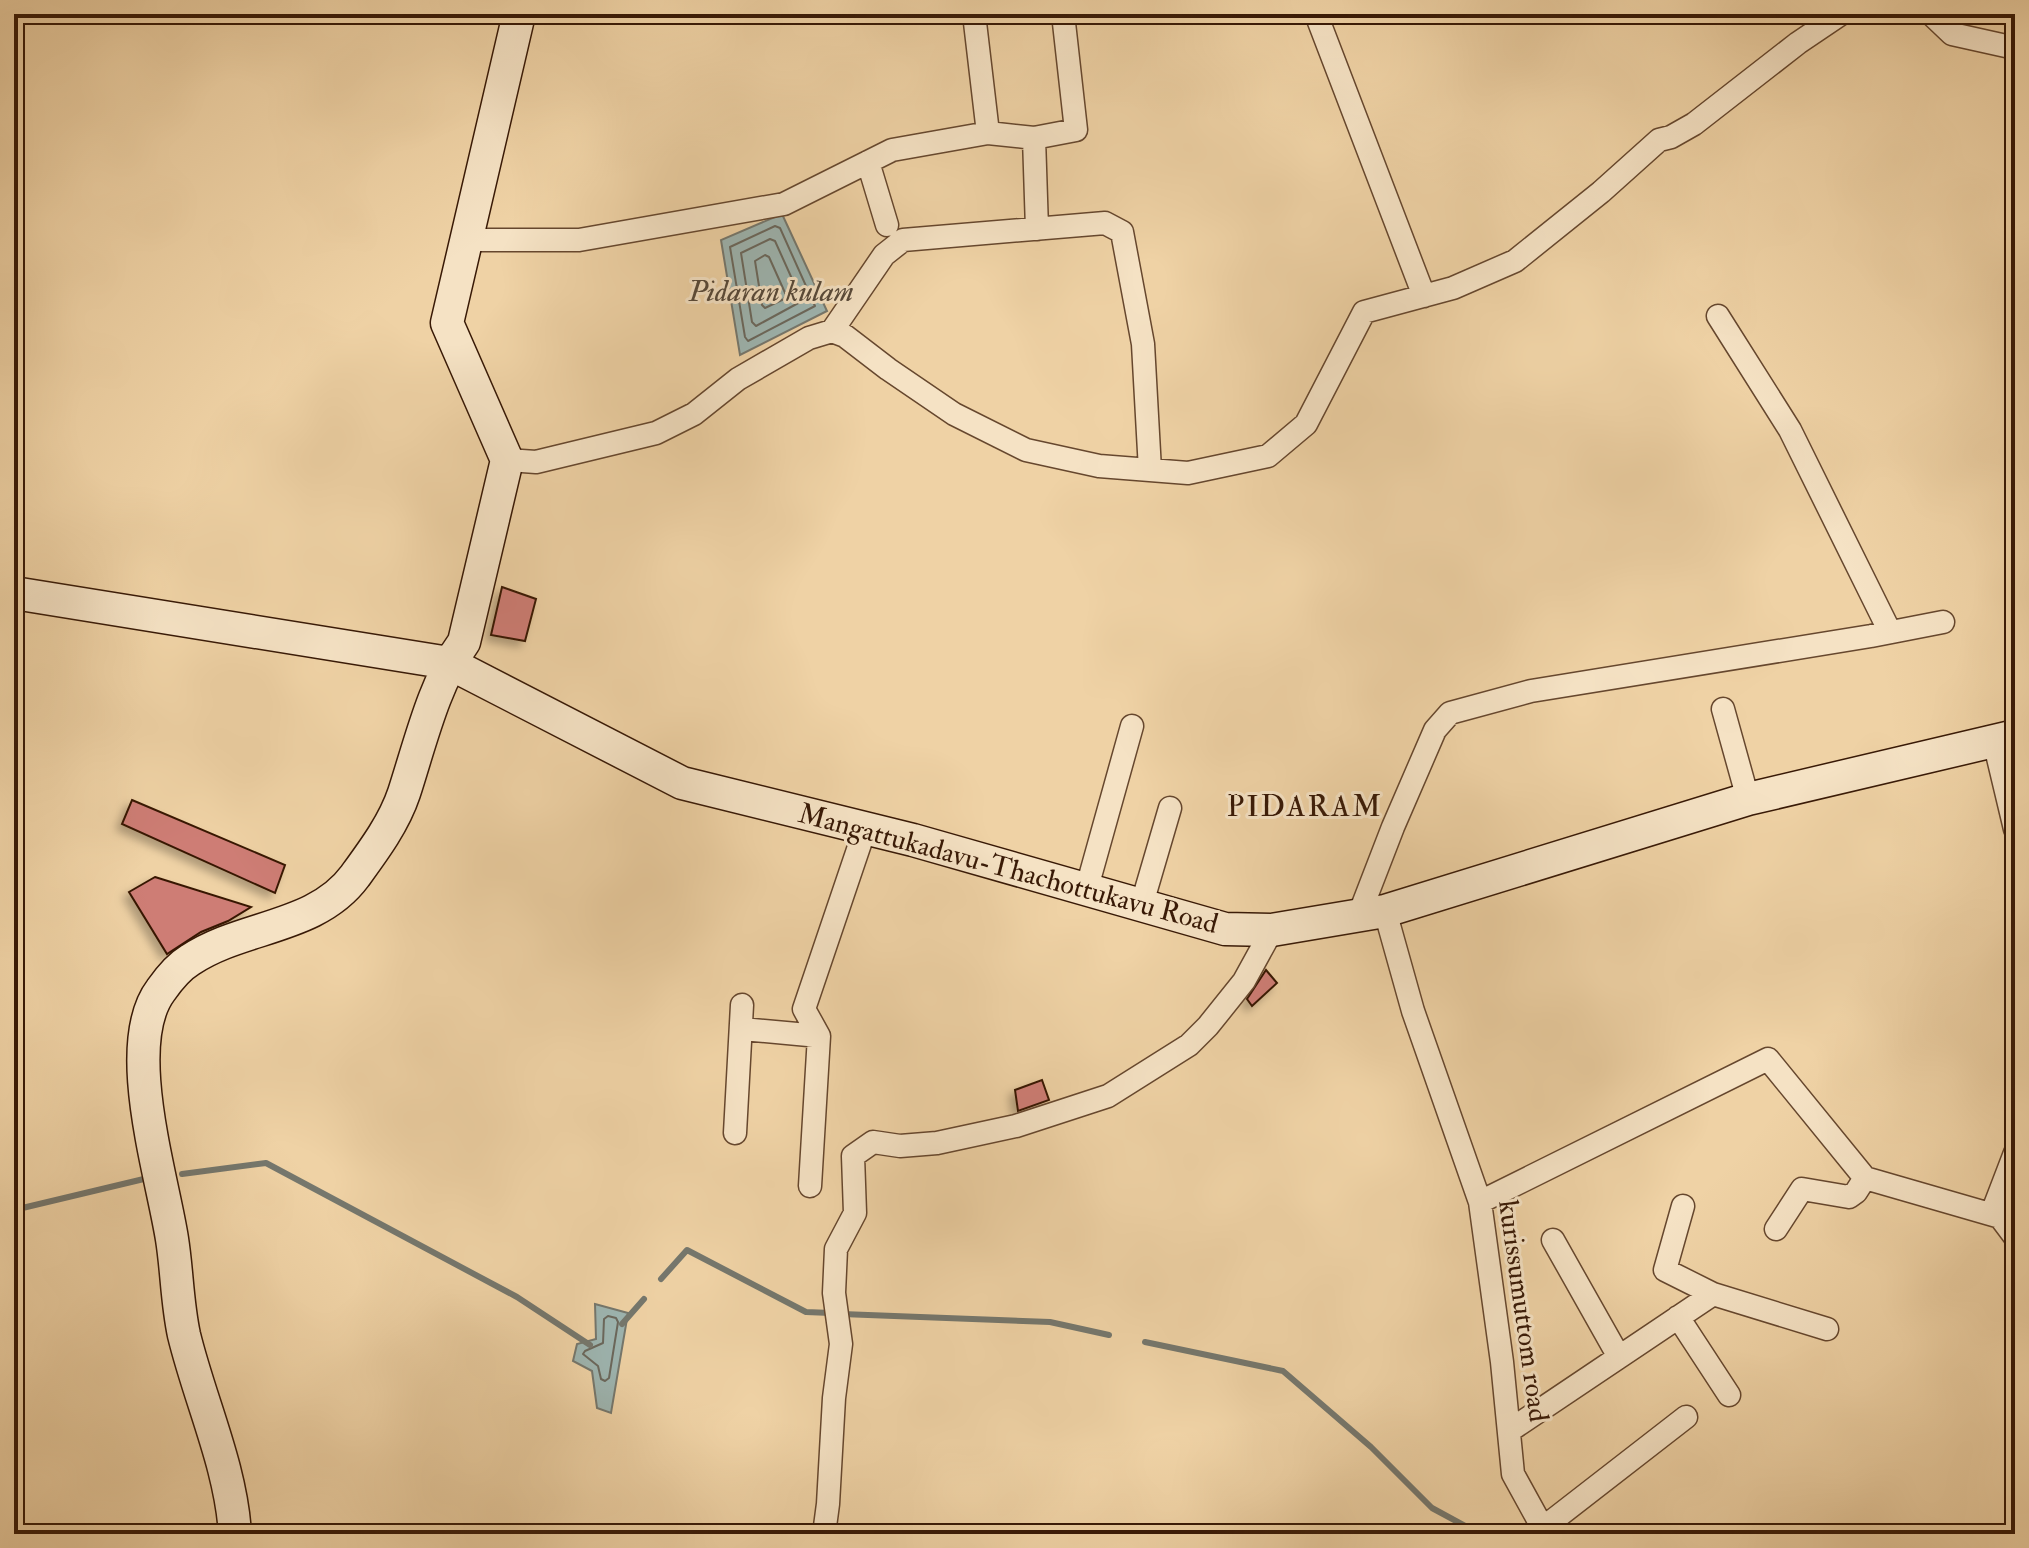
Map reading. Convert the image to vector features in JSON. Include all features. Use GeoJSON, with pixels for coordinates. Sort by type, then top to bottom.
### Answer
{"type":"FeatureCollection","features":[{"type":"Feature","properties":{"kind":"main road"},"geometry":{"type":"LineString","coordinates":[[235,1534],[220,1455],[184,1333],[172,1241],[143,1081],[148,1020],[159,992],[189,960],[227,941],[313,911],[333,898],[354,878],[390,825],[404,795],[421,735],[449,663],[464,642],[507,460],[447,323],[519,14]]}},
{"type":"Feature","properties":{"kind":"main road","name":"Mangattukadavu-Thachottukavu Road"},"geometry":{"type":"LineString","coordinates":[[14,593],[449,663],[682,783],[865,829],[1225,929],[1272,930],[1372,913],[1748,799],[2005,738]]}},
{"type":"Feature","properties":{"kind":"street"},"geometry":{"type":"LineString","coordinates":[[974,14],[988,133]]}},
{"type":"Feature","properties":{"kind":"street"},"geometry":{"type":"LineString","coordinates":[[468,240],[579,240],[784,204],[892,150],[988,133],[1034,138],[1076,130],[1063,14]]}},
{"type":"Feature","properties":{"kind":"street"},"geometry":{"type":"LineString","coordinates":[[1316,14],[1424,296]]}},
{"type":"Feature","properties":{"kind":"street"},"geometry":{"type":"LineString","coordinates":[[507,460],[536,462],[656,433],[694,414],[738,379],[809,338],[832,331],[845,336],[954,414],[1026,450],[1099,466],[1188,473],[1268,456],[1306,424],[1364,312],[1453,288],[1515,261],[1601,192],[1659,140],[1694,124],[1798,43],[1841,14]]}},
{"type":"Feature","properties":{"kind":"street"},"geometry":{"type":"LineString","coordinates":[[1931,14],[1952,34],[2015,48]]}},
{"type":"Feature","properties":{"kind":"street"},"geometry":{"type":"LineString","coordinates":[[1034,138],[1037,229]]}},
{"type":"Feature","properties":{"kind":"street"},"geometry":{"type":"LineString","coordinates":[[868,162],[887,225]]}},
{"type":"Feature","properties":{"kind":"street"},"geometry":{"type":"LineString","coordinates":[[832,331],[884,255],[903,240],[1105,223],[1122,232],[1143,344],[1150,470]]}},
{"type":"Feature","properties":{"kind":"street"},"geometry":{"type":"LineString","coordinates":[[1718,316],[1790,430],[1890,632]]}},
{"type":"Feature","properties":{"kind":"street"},"geometry":{"type":"LineString","coordinates":[[1372,913],[1393,827],[1435,730],[1450,713],[1531,691],[1943,622]]}},
{"type":"Feature","properties":{"kind":"street"},"geometry":{"type":"LineString","coordinates":[[1723,709],[1748,799]]}},
{"type":"Feature","properties":{"kind":"street"},"geometry":{"type":"LineString","coordinates":[[1086,891],[1132,726]]}},
{"type":"Feature","properties":{"kind":"street"},"geometry":{"type":"LineString","coordinates":[[2005,738],[2015,829]]}},
{"type":"Feature","properties":{"kind":"street"},"geometry":{"type":"LineString","coordinates":[[1141,907],[1170,808]]}},
{"type":"Feature","properties":{"kind":"street"},"geometry":{"type":"LineString","coordinates":[[810,1186],[819,1036],[804,1009],[865,829]]}},
{"type":"Feature","properties":{"kind":"street","name":"kurissumuttom road"},"geometry":{"type":"LineString","coordinates":[[1372,913],[1413,1011],[1480,1202],[1513,1474],[1545,1531]]}},
{"type":"Feature","properties":{"kind":"street"},"geometry":{"type":"LineString","coordinates":[[824,1534],[841,1344],[834,1293],[836,1249],[855,1213],[853,1156],[873,1142],[900,1146],[937,1143],[1016,1126],[1108,1096],[1189,1045],[1208,1026],[1244,981],[1272,930]]}},
{"type":"Feature","properties":{"kind":"street"},"geometry":{"type":"LineString","coordinates":[[735,1133],[742,1005]]}},
{"type":"Feature","properties":{"kind":"street"},"geometry":{"type":"LineString","coordinates":[[742,1029],[819,1036]]}},
{"type":"Feature","properties":{"kind":"street"},"geometry":{"type":"LineString","coordinates":[[1480,1202],[1768,1059],[1865,1178],[1992,1213],[2000,1217],[2015,1237]]}},
{"type":"Feature","properties":{"kind":"street"},"geometry":{"type":"LineString","coordinates":[[1992,1213],[2015,1153]]}},
{"type":"Feature","properties":{"kind":"street"},"geometry":{"type":"LineString","coordinates":[[1776,1229],[1802,1189],[1849,1197],[1865,1178]]}},
{"type":"Feature","properties":{"kind":"street"},"geometry":{"type":"LineString","coordinates":[[1683,1206],[1665,1270],[1713,1294],[1827,1329]]}},
{"type":"Feature","properties":{"kind":"street"},"geometry":{"type":"LineString","coordinates":[[1553,1240],[1619,1357]]}},
{"type":"Feature","properties":{"kind":"street"},"geometry":{"type":"LineString","coordinates":[[1509,1431],[1713,1294]]}},
{"type":"Feature","properties":{"kind":"street"},"geometry":{"type":"LineString","coordinates":[[1678,1317],[1729,1395]]}},
{"type":"Feature","properties":{"kind":"street"},"geometry":{"type":"LineString","coordinates":[[1545,1531],[1686,1417]]}},
{"type":"Feature","properties":{"kind":"water","name":"Pidaran kulam"},"geometry":{"type":"Polygon","coordinates":[[[782,214],[827,311],[740,355],[721,240],[782,214]]]}},
{"type":"Feature","properties":{"kind":"water"},"geometry":{"type":"Polygon","coordinates":[[[595,1304],[628,1313],[611,1413],[597,1408],[592,1371],[573,1361],[577,1344],[596,1339],[595,1304]]]}},
{"type":"Feature","properties":{"kind":"building"},"geometry":{"type":"Polygon","coordinates":[[[502,587],[536,599],[525,641],[491,635],[502,587]]]}},
{"type":"Feature","properties":{"kind":"building"},"geometry":{"type":"Polygon","coordinates":[[[132,800],[285,865],[275,893],[122,824],[132,800]]]}},
{"type":"Feature","properties":{"kind":"building"},"geometry":{"type":"Polygon","coordinates":[[[155,877],[251,907],[201,932],[167,954],[129,892],[155,877]]]}},
{"type":"Feature","properties":{"kind":"building"},"geometry":{"type":"Polygon","coordinates":[[[1266,970],[1277,983],[1252,1006],[1247,999],[1266,970]]]}},
{"type":"Feature","properties":{"kind":"building"},"geometry":{"type":"Polygon","coordinates":[[[1042,1080],[1049,1100],[1018,1111],[1015,1090],[1042,1080]]]}},
{"type":"Feature","properties":{"kind":"waterway"},"geometry":{"type":"LineString","coordinates":[[182,1174],[266,1163],[517,1297],[590,1345]]}},
{"type":"Feature","properties":{"kind":"waterway"},"geometry":{"type":"LineString","coordinates":[[14,1210],[148,1178]]}},
{"type":"Feature","properties":{"kind":"waterway"},"geometry":{"type":"LineString","coordinates":[[661,1279],[687,1250],[806,1312],[831,1313]]}},
{"type":"Feature","properties":{"kind":"waterway"},"geometry":{"type":"LineString","coordinates":[[622,1324],[644,1299]]}},
{"type":"Feature","properties":{"kind":"waterway"},"geometry":{"type":"LineString","coordinates":[[842,1314],[1050,1322],[1109,1335]]}},
{"type":"Feature","properties":{"kind":"waterway"},"geometry":{"type":"LineString","coordinates":[[1145,1342],[1283,1371],[1371,1447],[1432,1508],[1480,1534]]}},
{"type":"Feature","properties":{"kind":"district","name":"PIDARAM"},"geometry":{"type":"Point","coordinates":[1305,806]}}]}
